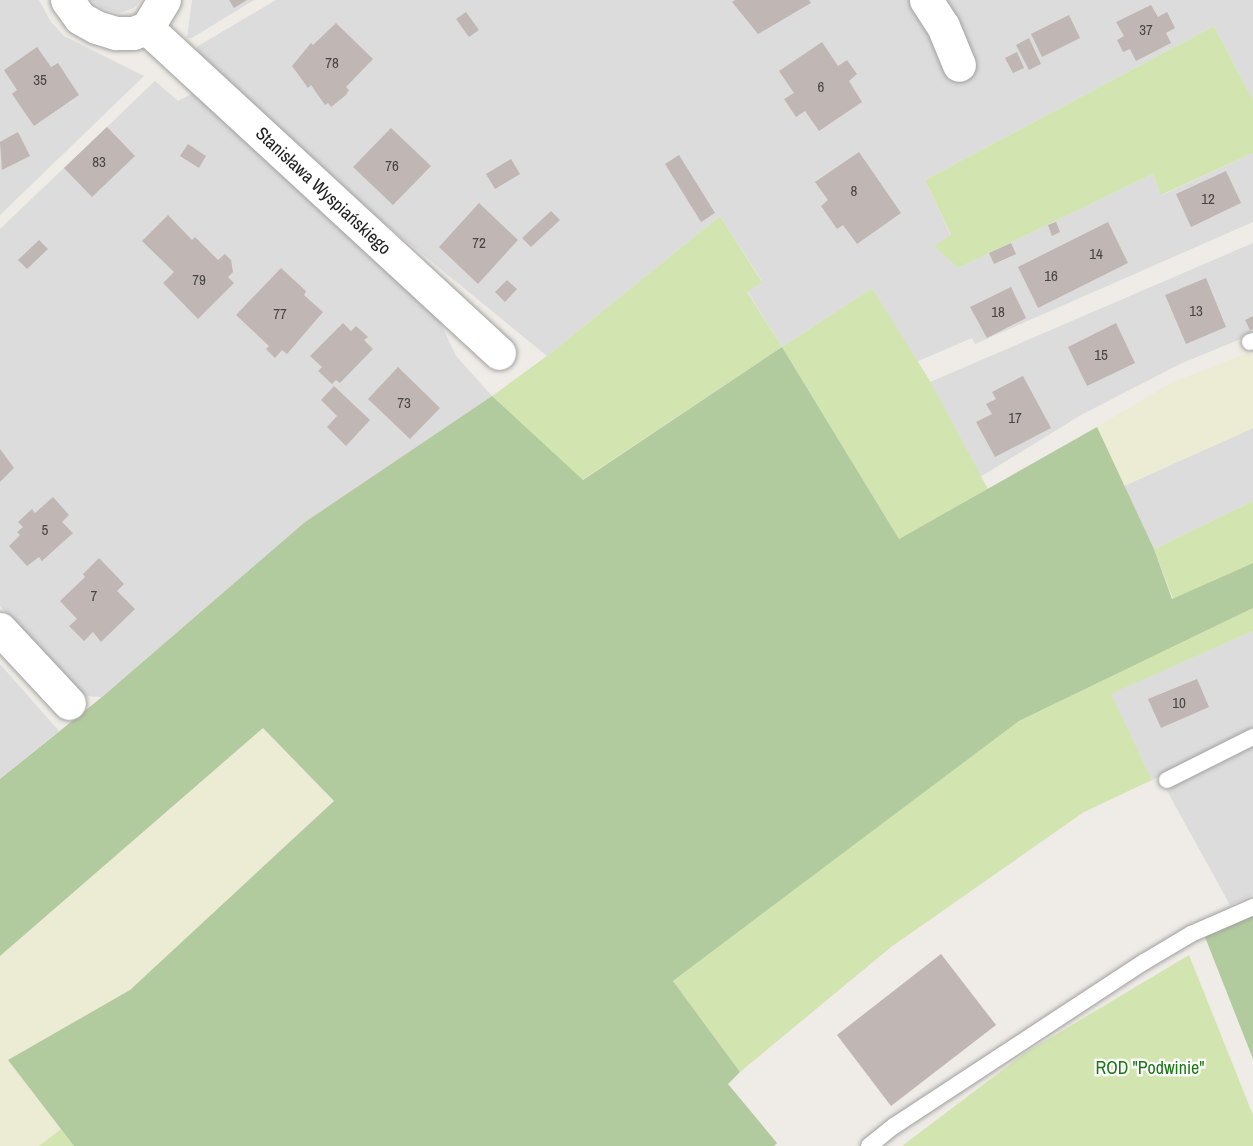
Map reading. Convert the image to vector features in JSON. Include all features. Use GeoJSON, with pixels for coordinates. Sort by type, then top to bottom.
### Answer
{"type":"FeatureCollection","features":[{"type":"Feature","properties":{"kind":"street"},"geometry":{"type":"LineString","coordinates":[[67,0],[80,18],[96,27],[116,33],[133,33],[147,28],[164,0]]}},
{"type":"Feature","properties":{"kind":"street"},"geometry":{"type":"LineString","coordinates":[[926,0],[943,26],[959,65]]}},
{"type":"Feature","properties":{"kind":"street","name":"Stanisława Wyspiańskiego"},"geometry":{"type":"LineString","coordinates":[[147,28],[499,353]]}},
{"type":"Feature","properties":{"kind":"street"},"geometry":{"type":"LineString","coordinates":[[0,629],[69,704]]}},
{"type":"Feature","properties":{"kind":"lane"},"geometry":{"type":"LineString","coordinates":[[1167,780],[1253,738]]}},
{"type":"Feature","properties":{"kind":"lane"},"geometry":{"type":"LineString","coordinates":[[868,1146],[894,1126],[1144,962],[1191,934],[1253,907]]}},
{"type":"Feature","properties":{"kind":"shaded area"},"geometry":{"type":"Polygon","coordinates":[[[0,0],[39,0],[51,22],[64,36],[144,76],[0,215],[0,0]]]}},
{"type":"Feature","properties":{"kind":"shaded area"},"geometry":{"type":"Polygon","coordinates":[[[91,0],[141,0],[134,8],[119,13],[102,8],[91,0]]]}},
{"type":"Feature","properties":{"kind":"shaded area"},"geometry":{"type":"Polygon","coordinates":[[[192,0],[254,0],[192,38],[187,38],[192,0]]]}},
{"type":"Feature","properties":{"kind":"shaded area"},"geometry":{"type":"Polygon","coordinates":[[[276,0],[914,0],[947,69],[949,80],[971,66],[940,0],[1253,0],[1253,100],[1214,26],[925,180],[951,236],[935,246],[958,268],[1153,174],[1162,195],[1253,153],[1253,222],[975,344],[972,338],[916,362],[872,288],[782,347],[747,291],[762,281],[720,216],[547,356],[329,178],[191,56],[198,46],[276,0]]]}},
{"type":"Feature","properties":{"kind":"shaded area"},"geometry":{"type":"Polygon","coordinates":[[[155,81],[178,101],[195,92],[436,313],[456,356],[492,396],[305,522],[102,697],[83,696],[0,606],[0,229],[155,81]]]}},
{"type":"Feature","properties":{"kind":"shaded area"},"geometry":{"type":"Polygon","coordinates":[[[1253,243],[1253,334],[1180,364],[1081,415],[980,477],[930,382],[1253,243]]]}},
{"type":"Feature","properties":{"kind":"shaded area"},"geometry":{"type":"Polygon","coordinates":[[[1253,428],[1253,501],[1154,549],[1124,486],[1253,428]]]}},
{"type":"Feature","properties":{"kind":"shaded area"},"geometry":{"type":"Polygon","coordinates":[[[1253,631],[1253,731],[1152,780],[1110,694],[1253,631]]]}},
{"type":"Feature","properties":{"kind":"shaded area"},"geometry":{"type":"Polygon","coordinates":[[[0,664],[59,731],[0,779],[0,664]]]}},
{"type":"Feature","properties":{"kind":"shaded area"},"geometry":{"type":"Polygon","coordinates":[[[1253,747],[1253,895],[1230,905],[1166,789],[1253,747]]]}},
{"type":"Feature","properties":{"kind":"green space"},"geometry":{"type":"Polygon","coordinates":[[[1214,26],[1253,100],[1253,153],[1161,195],[1153,174],[958,268],[934,246],[951,235],[925,180],[1214,26]]]}},
{"type":"Feature","properties":{"kind":"green space"},"geometry":{"type":"Polygon","coordinates":[[[720,216],[762,282],[747,292],[782,347],[582,480],[492,396],[547,356],[720,216]]]}},
{"type":"Feature","properties":{"kind":"green space"},"geometry":{"type":"Polygon","coordinates":[[[872,288],[930,381],[988,489],[899,539],[782,347],[872,288]]]}},
{"type":"Feature","properties":{"kind":"green space"},"geometry":{"type":"Polygon","coordinates":[[[782,347],[899,539],[1097,427],[1154,549],[1172,599],[1253,563],[1253,608],[1019,721],[673,981],[740,1072],[728,1084],[777,1143],[774,1146],[74,1146],[8,1060],[130,990],[334,801],[263,728],[0,956],[0,779],[102,697],[305,522],[492,396],[583,480],[782,347]]]}},
{"type":"Feature","properties":{"kind":"green space"},"geometry":{"type":"Polygon","coordinates":[[[1250,352],[1253,359],[1253,428],[1124,486],[1097,427],[1171,383],[1250,352]]]}},
{"type":"Feature","properties":{"kind":"green space"},"geometry":{"type":"Polygon","coordinates":[[[1253,501],[1253,563],[1173,599],[1154,549],[1253,501]]]}},
{"type":"Feature","properties":{"kind":"green space"},"geometry":{"type":"Polygon","coordinates":[[[1253,608],[1253,631],[1111,694],[1152,780],[1084,812],[891,947],[740,1072],[673,981],[1019,721],[1253,608]]]}},
{"type":"Feature","properties":{"kind":"green space"},"geometry":{"type":"Polygon","coordinates":[[[263,728],[334,801],[130,990],[8,1060],[61,1129],[39,1146],[0,1146],[0,956],[263,728]]]}},
{"type":"Feature","properties":{"kind":"green space"},"geometry":{"type":"Polygon","coordinates":[[[1253,916],[1253,1059],[1205,937],[1253,916]]]}},
{"type":"Feature","properties":{"kind":"green space","name":"ROD \"Podwinie\""},"geometry":{"type":"Polygon","coordinates":[[[1189,955],[1253,1115],[1253,1146],[902,1146],[1025,1053],[1189,955]]]}},
{"type":"Feature","properties":{"kind":"green space"},"geometry":{"type":"Polygon","coordinates":[[[61,1129],[74,1146],[39,1146],[61,1129]]]}},
{"type":"Feature","properties":{"kind":"building"},"geometry":{"type":"Polygon","coordinates":[[[229,0],[247,0],[234,8],[229,0]]]}},
{"type":"Feature","properties":{"kind":"building"},"geometry":{"type":"Polygon","coordinates":[[[735,0],[809,0],[811,3],[758,34],[732,2],[735,0]]]}},
{"type":"Feature","properties":{"kind":"building"},"geometry":{"type":"Polygon","coordinates":[[[1151,5],[1158,17],[1167,12],[1175,28],[1166,33],[1171,43],[1136,61],[1130,49],[1123,52],[1117,40],[1124,36],[1116,22],[1151,5]]]}},
{"type":"Feature","properties":{"kind":"building"},"geometry":{"type":"Polygon","coordinates":[[[466,12],[479,30],[469,37],[456,19],[466,12]]]}},
{"type":"Feature","properties":{"kind":"building"},"geometry":{"type":"Polygon","coordinates":[[[1069,15],[1080,38],[1042,57],[1031,34],[1069,15]]]}},
{"type":"Feature","properties":{"kind":"building"},"geometry":{"type":"Polygon","coordinates":[[[336,23],[373,59],[346,87],[349,90],[346,95],[331,107],[328,103],[325,105],[311,85],[308,88],[292,66],[311,43],[313,45],[336,23]]]}},
{"type":"Feature","properties":{"kind":"building"},"geometry":{"type":"Polygon","coordinates":[[[1029,38],[1041,64],[1029,70],[1016,45],[1029,38]]]}},
{"type":"Feature","properties":{"kind":"building"},"geometry":{"type":"Polygon","coordinates":[[[822,42],[838,66],[847,60],[857,74],[849,81],[862,102],[819,131],[805,111],[796,117],[784,99],[794,93],[779,71],[822,42]]]}},
{"type":"Feature","properties":{"kind":"building"},"geometry":{"type":"Polygon","coordinates":[[[37,47],[51,67],[58,63],[79,95],[34,126],[12,94],[17,90],[4,70],[37,47]]]}},
{"type":"Feature","properties":{"kind":"building"},"geometry":{"type":"Polygon","coordinates":[[[1017,52],[1024,68],[1013,73],[1005,58],[1017,52]]]}},
{"type":"Feature","properties":{"kind":"building"},"geometry":{"type":"Polygon","coordinates":[[[107,127],[135,156],[92,197],[64,168],[107,127]]]}},
{"type":"Feature","properties":{"kind":"building"},"geometry":{"type":"Polygon","coordinates":[[[391,128],[431,166],[393,205],[353,167],[391,128]]]}},
{"type":"Feature","properties":{"kind":"building"},"geometry":{"type":"Polygon","coordinates":[[[18,132],[30,156],[2,170],[0,142],[18,132]]]}},
{"type":"Feature","properties":{"kind":"building"},"geometry":{"type":"Polygon","coordinates":[[[188,144],[206,156],[199,168],[180,156],[188,144]]]}},
{"type":"Feature","properties":{"kind":"building"},"geometry":{"type":"Polygon","coordinates":[[[859,152],[901,213],[857,244],[843,225],[837,229],[821,206],[828,200],[815,182],[859,152]]]}},
{"type":"Feature","properties":{"kind":"building"},"geometry":{"type":"Polygon","coordinates":[[[679,155],[715,213],[701,222],[665,164],[679,155]]]}},
{"type":"Feature","properties":{"kind":"building"},"geometry":{"type":"Polygon","coordinates":[[[511,159],[520,174],[495,189],[486,174],[511,159]]]}},
{"type":"Feature","properties":{"kind":"building"},"geometry":{"type":"Polygon","coordinates":[[[1226,171],[1241,203],[1191,227],[1176,194],[1226,171]]]}},
{"type":"Feature","properties":{"kind":"building"},"geometry":{"type":"Polygon","coordinates":[[[479,203],[518,240],[478,284],[439,247],[479,203]]]}},
{"type":"Feature","properties":{"kind":"building"},"geometry":{"type":"Polygon","coordinates":[[[551,211],[560,220],[531,247],[522,238],[551,211]]]}},
{"type":"Feature","properties":{"kind":"building"},"geometry":{"type":"Polygon","coordinates":[[[168,215],[192,240],[195,237],[218,260],[225,254],[231,260],[233,272],[228,277],[234,283],[198,319],[163,283],[174,272],[142,241],[168,215]]]}},
{"type":"Feature","properties":{"kind":"building"},"geometry":{"type":"Polygon","coordinates":[[[1056,222],[1060,232],[1052,236],[1048,225],[1056,222]]]}},
{"type":"Feature","properties":{"kind":"building"},"geometry":{"type":"Polygon","coordinates":[[[1108,222],[1128,263],[1038,308],[1018,267],[1108,222]]]}},
{"type":"Feature","properties":{"kind":"building"},"geometry":{"type":"Polygon","coordinates":[[[39,240],[48,249],[27,269],[18,260],[39,240]]]}},
{"type":"Feature","properties":{"kind":"building"},"geometry":{"type":"Polygon","coordinates":[[[1011,243],[1016,254],[994,264],[989,253],[1011,243]]]}},
{"type":"Feature","properties":{"kind":"building"},"geometry":{"type":"Polygon","coordinates":[[[281,268],[306,291],[304,295],[323,312],[287,354],[282,350],[275,358],[266,349],[269,346],[236,315],[281,268]]]}},
{"type":"Feature","properties":{"kind":"building"},"geometry":{"type":"Polygon","coordinates":[[[1206,278],[1226,327],[1186,344],[1165,295],[1206,278]]]}},
{"type":"Feature","properties":{"kind":"building"},"geometry":{"type":"Polygon","coordinates":[[[507,280],[517,289],[505,302],[495,292],[507,280]]]}},
{"type":"Feature","properties":{"kind":"building"},"geometry":{"type":"Polygon","coordinates":[[[1011,287],[1026,318],[987,338],[970,307],[1011,287]]]}},
{"type":"Feature","properties":{"kind":"building"},"geometry":{"type":"Polygon","coordinates":[[[1253,316],[1253,329],[1250,330],[1245,320],[1253,316]]]}},
{"type":"Feature","properties":{"kind":"building"},"geometry":{"type":"Polygon","coordinates":[[[343,323],[351,331],[356,326],[368,337],[364,340],[373,349],[340,383],[336,380],[332,384],[318,371],[322,367],[310,356],[343,323]]]}},
{"type":"Feature","properties":{"kind":"building"},"geometry":{"type":"Polygon","coordinates":[[[1116,323],[1135,363],[1087,386],[1068,347],[1116,323]]]}},
{"type":"Feature","properties":{"kind":"building"},"geometry":{"type":"Polygon","coordinates":[[[398,367],[440,408],[410,439],[368,399],[398,367]]]}},
{"type":"Feature","properties":{"kind":"building"},"geometry":{"type":"Polygon","coordinates":[[[1023,376],[1051,428],[995,457],[976,422],[992,414],[986,404],[996,399],[992,392],[1023,376]]]}},
{"type":"Feature","properties":{"kind":"building"},"geometry":{"type":"Polygon","coordinates":[[[334,386],[370,420],[346,446],[327,427],[337,416],[321,400],[334,386]]]}},
{"type":"Feature","properties":{"kind":"building"},"geometry":{"type":"Polygon","coordinates":[[[0,449],[14,468],[0,482],[0,449]]]}},
{"type":"Feature","properties":{"kind":"building"},"geometry":{"type":"Polygon","coordinates":[[[53,497],[69,515],[62,522],[73,533],[42,561],[39,557],[27,566],[9,546],[20,535],[17,532],[23,527],[18,522],[32,509],[35,513],[53,497]]]}},
{"type":"Feature","properties":{"kind":"building"},"geometry":{"type":"Polygon","coordinates":[[[99,558],[124,584],[117,591],[135,609],[101,642],[93,632],[84,641],[69,626],[77,619],[60,601],[85,577],[83,574],[99,558]]]}},
{"type":"Feature","properties":{"kind":"building"},"geometry":{"type":"Polygon","coordinates":[[[1197,679],[1209,707],[1161,728],[1148,699],[1197,679]]]}},
{"type":"Feature","properties":{"kind":"building"},"geometry":{"type":"Polygon","coordinates":[[[941,954],[996,1025],[891,1106],[837,1035],[941,954]]]}}]}
